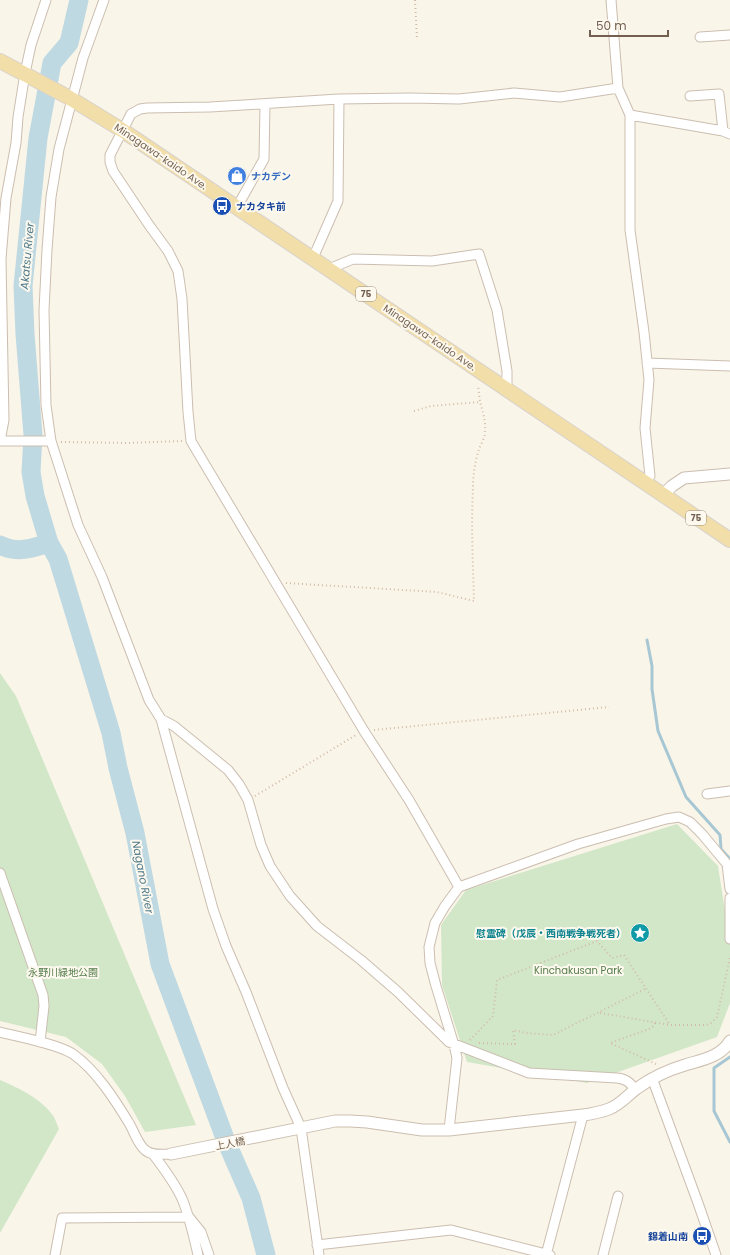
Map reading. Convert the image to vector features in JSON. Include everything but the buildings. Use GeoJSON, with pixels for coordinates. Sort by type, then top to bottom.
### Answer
{"type":"FeatureCollection","features":[{"type":"Feature","properties":{"kind":"main road","name":"75"},"geometry":{"type":"LineString","coordinates":[[0,60],[70,98]]}},
{"type":"Feature","properties":{"kind":"main road","name":"Minagawa-kaido Ave."},"geometry":{"type":"LineString","coordinates":[[70,98],[122,130],[237,207],[730,540]]}},
{"type":"Feature","properties":{"kind":"street"},"geometry":{"type":"LineString","coordinates":[[46,0],[31,45],[28,74],[18,117],[16,143],[6,198],[1,260],[4,420],[0,441],[49,441]]}},
{"type":"Feature","properties":{"kind":"street"},"geometry":{"type":"LineString","coordinates":[[104,0],[70,98],[52,190],[46,250],[44,310],[45,383],[49,441],[78,525],[102,577],[149,700],[161,719],[213,909],[226,946],[246,992],[283,1088],[301,1128],[319,1255]]}},
{"type":"Feature","properties":{"kind":"street"},"geometry":{"type":"LineString","coordinates":[[611,0],[618,88],[630,116],[630,230],[649,380],[645,428],[650,476],[644,482]]}},
{"type":"Feature","properties":{"kind":"street"},"geometry":{"type":"LineString","coordinates":[[700,37],[730,35]]}},
{"type":"Feature","properties":{"kind":"street"},"geometry":{"type":"LineString","coordinates":[[459,887],[409,800],[364,731],[191,440],[188,412],[182,299],[178,271],[168,251],[149,226],[113,171],[110,162],[110,155],[131,114],[140,109],[147,108],[210,107],[339,99],[459,99],[514,93],[560,97],[618,88]]}},
{"type":"Feature","properties":{"kind":"street"},"geometry":{"type":"LineString","coordinates":[[630,116],[726,132],[719,94],[690,96]]}},
{"type":"Feature","properties":{"kind":"street"},"geometry":{"type":"LineString","coordinates":[[313,258],[338,201],[339,99]]}},
{"type":"Feature","properties":{"kind":"street"},"geometry":{"type":"LineString","coordinates":[[237,207],[264,159],[265,104]]}},
{"type":"Feature","properties":{"kind":"street"},"geometry":{"type":"LineString","coordinates":[[329,269],[353,259],[432,260],[479,254],[497,310],[507,371],[507,389]]}},
{"type":"Feature","properties":{"kind":"street"},"geometry":{"type":"LineString","coordinates":[[647,363],[730,366]]}},
{"type":"Feature","properties":{"kind":"street"},"geometry":{"type":"LineString","coordinates":[[663,495],[672,486],[684,478],[730,474]]}},
{"type":"Feature","properties":{"kind":"street"},"geometry":{"type":"LineString","coordinates":[[161,719],[174,726],[228,770],[239,784],[248,800],[261,845],[270,866],[290,896],[317,926],[361,960],[398,992],[449,1042],[529,1074],[625,1079],[631,1083],[635,1090]]}},
{"type":"Feature","properties":{"kind":"street"},"geometry":{"type":"LineString","coordinates":[[707,794],[730,791]]}},
{"type":"Feature","properties":{"kind":"street"},"geometry":{"type":"LineString","coordinates":[[449,1130],[457,1058],[430,963],[429,947],[435,923],[459,887],[578,844],[666,819],[679,817],[690,822],[727,864],[730,890]]}},
{"type":"Feature","properties":{"kind":"street"},"geometry":{"type":"LineString","coordinates":[[0,874],[43,995],[44,1006],[40,1042]]}},
{"type":"Feature","properties":{"kind":"street"},"geometry":{"type":"LineString","coordinates":[[730,898],[730,939]]}},
{"type":"Feature","properties":{"kind":"street"},"geometry":{"type":"LineString","coordinates":[[0,1032],[61,1048],[73,1054],[87,1067],[118,1104],[140,1144],[145,1150],[154,1154],[171,1154]]}},
{"type":"Feature","properties":{"kind":"street","name":"上人橋"},"geometry":{"type":"LineString","coordinates":[[171,1154],[335,1121],[350,1121],[422,1130],[449,1130],[583,1115],[609,1109],[620,1103],[652,1078],[683,1065],[709,1058],[720,1052],[730,1041]]}},
{"type":"Feature","properties":{"kind":"street"},"geometry":{"type":"LineString","coordinates":[[652,1078],[716,1255]]}},
{"type":"Feature","properties":{"kind":"street"},"geometry":{"type":"LineString","coordinates":[[317,1245],[451,1230],[547,1255],[583,1115]]}},
{"type":"Feature","properties":{"kind":"street"},"geometry":{"type":"LineString","coordinates":[[154,1154],[169,1176],[182,1200],[189,1217],[198,1255]]}},
{"type":"Feature","properties":{"kind":"street"},"geometry":{"type":"LineString","coordinates":[[603,1255],[618,1196]]}},
{"type":"Feature","properties":{"kind":"street"},"geometry":{"type":"LineString","coordinates":[[55,1255],[62,1218],[189,1217]]}},
{"type":"Feature","properties":{"kind":"street"},"geometry":{"type":"LineString","coordinates":[[189,1217],[201,1232],[209,1255]]}},
{"type":"Feature","properties":{"kind":"path"},"geometry":{"type":"LineString","coordinates":[[415,0],[417,38]]}},
{"type":"Feature","properties":{"kind":"path"},"geometry":{"type":"LineString","coordinates":[[277,583],[437,592],[474,601],[472,544],[473,488],[475,465],[479,448],[486,430],[477,386],[481,372]]}},
{"type":"Feature","properties":{"kind":"path"},"geometry":{"type":"LineString","coordinates":[[414,411],[431,406],[480,402]]}},
{"type":"Feature","properties":{"kind":"path"},"geometry":{"type":"LineString","coordinates":[[49,441],[72,443],[127,443],[191,440]]}},
{"type":"Feature","properties":{"kind":"path"},"geometry":{"type":"LineString","coordinates":[[248,800],[364,731],[609,707]]}},
{"type":"Feature","properties":{"kind":"path"},"geometry":{"type":"LineString","coordinates":[[646,989],[552,1035],[526,1033],[513,1030],[515,1044],[468,1043],[492,1016],[497,980],[597,942],[612,958],[624,955],[670,1025]]}},
{"type":"Feature","properties":{"kind":"path"},"geometry":{"type":"LineString","coordinates":[[598,1013],[670,1025],[706,1025],[711,1023],[717,1017],[730,958]]}},
{"type":"Feature","properties":{"kind":"path"},"geometry":{"type":"LineString","coordinates":[[655,1023],[654,1026],[649,1029],[610,1043],[670,1071]]}},
{"type":"Feature","properties":{"kind":"green space","name":"永野川緑地公園"},"geometry":{"type":"Polygon","coordinates":[[[0,673],[16,696],[196,1125],[145,1132],[125,1096],[102,1064],[66,1037],[0,1021],[0,673]]]}},
{"type":"Feature","properties":{"kind":"green space","name":"Kinchakusan Park"},"geometry":{"type":"Polygon","coordinates":[[[677,824],[718,866],[730,943],[730,1003],[717,1037],[587,1083],[467,1062],[442,985],[441,925],[466,890],[677,824]]]}},
{"type":"Feature","properties":{"kind":"green space"},"geometry":{"type":"Polygon","coordinates":[[[0,1080],[37,1099],[54,1117],[59,1129],[0,1233],[0,1080]]]}},
{"type":"Feature","properties":{"kind":"waterway","name":"Nagano River"},"geometry":{"type":"LineString","coordinates":[[79,0],[69,43],[52,63],[38,138],[23,286],[25,334],[33,435],[31,472],[35,496],[49,543],[58,559],[111,733],[118,768],[135,833],[160,964],[226,1141],[251,1198],[266,1255]]}},
{"type":"Feature","properties":{"kind":"waterway","name":"Nagano River"},"geometry":{"type":"LineString","coordinates":[[0,545],[19,550],[49,543]]}},
{"type":"Feature","properties":{"kind":"waterway"},"geometry":{"type":"LineString","coordinates":[[647,640],[652,666],[652,689],[658,731],[686,797],[720,835],[721,849],[730,859]]}},
{"type":"Feature","properties":{"kind":"waterway"},"geometry":{"type":"LineString","coordinates":[[730,1057],[714,1068],[714,1111],[730,1142]]}},
{"type":"Feature","properties":{"kind":"place","name":"ナカデン"},"geometry":{"type":"Point","coordinates":[237,176]}},
{"type":"Feature","properties":{"kind":"place","name":"ナカタキ前"},"geometry":{"type":"Point","coordinates":[222,206]}},
{"type":"Feature","properties":{"kind":"place","name":"慰霊碑（戊辰・西南戦争戦死者）"},"geometry":{"type":"Point","coordinates":[640,933]}},
{"type":"Feature","properties":{"kind":"place","name":"錦着山南"},"geometry":{"type":"Point","coordinates":[702,1236]}},
{"type":"Feature","properties":{"kind":"water label","name":"Akatsu River"},"geometry":{"type":"Point","coordinates":[27,256]}}]}
